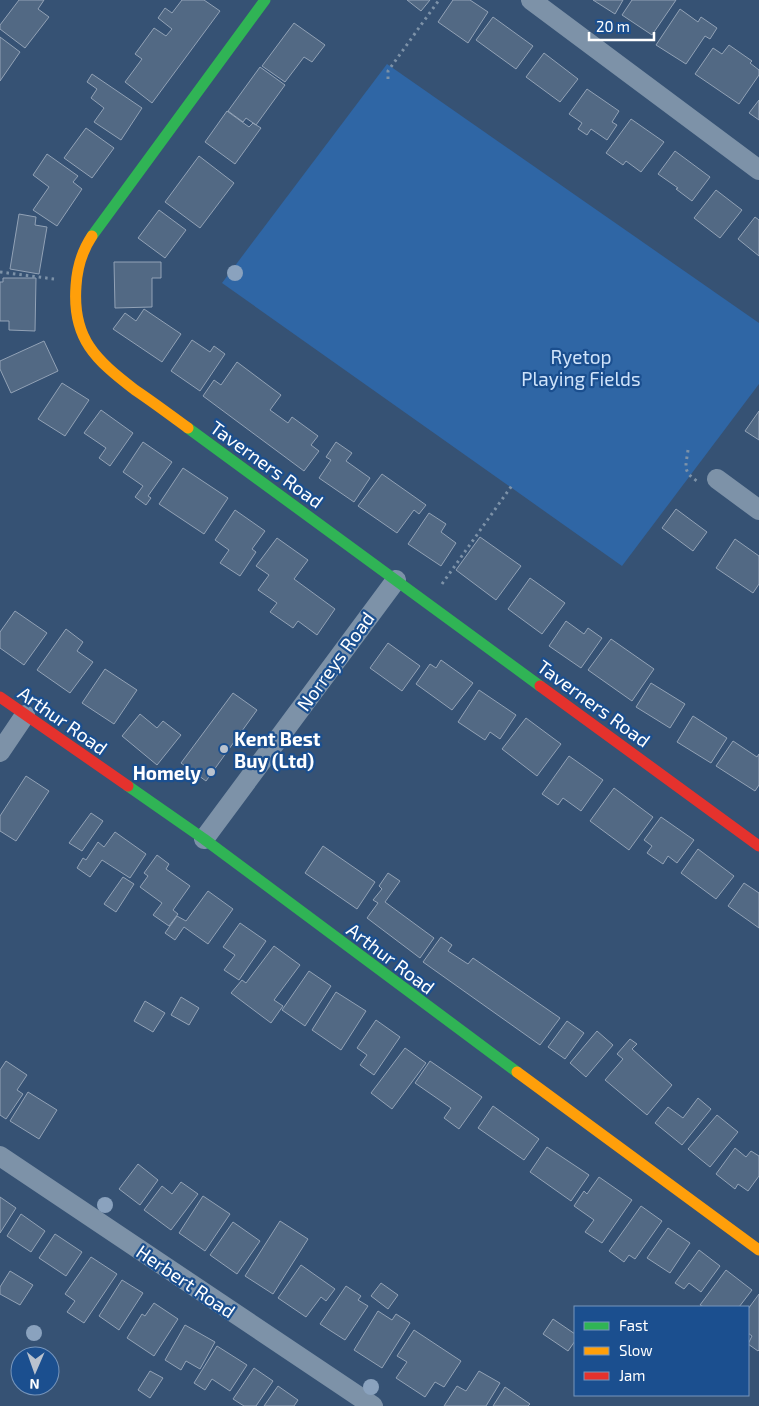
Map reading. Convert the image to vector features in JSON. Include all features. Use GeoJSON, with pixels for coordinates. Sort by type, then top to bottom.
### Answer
{"type":"FeatureCollection","features":[{"type":"Feature","properties":{"kind":"street","name":"Taverners Road"},"geometry":{"type":"LineString","coordinates":[[265,0],[85,246],[79,262],[76,282],[77,311],[87,344],[110,371],[759,846]]}},
{"type":"Feature","properties":{"kind":"street"},"geometry":{"type":"LineString","coordinates":[[531,0],[759,170]]}},
{"type":"Feature","properties":{"kind":"street"},"geometry":{"type":"LineString","coordinates":[[717,479],[759,510]]}},
{"type":"Feature","properties":{"kind":"street","name":"Norreys Road"},"geometry":{"type":"LineString","coordinates":[[204,839],[396,580]]}},
{"type":"Feature","properties":{"kind":"street","name":"Arthur Road"},"geometry":{"type":"LineString","coordinates":[[0,697],[204,839],[418,1000],[759,1250]]}},
{"type":"Feature","properties":{"kind":"street"},"geometry":{"type":"LineString","coordinates":[[0,752],[25,716]]}},
{"type":"Feature","properties":{"kind":"street","name":"Herbert Road"},"geometry":{"type":"LineString","coordinates":[[0,1156],[372,1406]]}},
{"type":"Feature","properties":{"kind":"path"},"geometry":{"type":"LineString","coordinates":[[388,79],[388,71],[439,0]]}},
{"type":"Feature","properties":{"kind":"path"},"geometry":{"type":"LineString","coordinates":[[0,272],[76,282]]}},
{"type":"Feature","properties":{"kind":"path"},"geometry":{"type":"LineString","coordinates":[[428,602],[513,484]]}},
{"type":"Feature","properties":{"kind":"green space","name":"Ryetop Playing Fields"},"geometry":{"type":"Polygon","coordinates":[[[387,64],[759,323],[759,384],[622,566],[222,283],[387,64]]]}},
{"type":"Feature","properties":{"kind":"building"},"geometry":{"type":"Polygon","coordinates":[[[19,0],[44,0],[38,9],[49,17],[25,48],[0,29],[0,25],[19,0]]]}},
{"type":"Feature","properties":{"kind":"building"},"geometry":{"type":"Polygon","coordinates":[[[182,0],[204,0],[220,11],[152,103],[125,82],[142,59],[135,54],[154,28],[166,36],[172,29],[158,18],[165,8],[172,13],[182,0]]]}},
{"type":"Feature","properties":{"kind":"building"},"geometry":{"type":"Polygon","coordinates":[[[407,0],[430,0],[421,11],[407,0]]]}},
{"type":"Feature","properties":{"kind":"building"},"geometry":{"type":"Polygon","coordinates":[[[453,0],[470,0],[488,12],[468,43],[438,22],[453,0]]]}},
{"type":"Feature","properties":{"kind":"building"},"geometry":{"type":"Polygon","coordinates":[[[593,0],[623,0],[615,14],[593,0]]]}},
{"type":"Feature","properties":{"kind":"building"},"geometry":{"type":"Polygon","coordinates":[[[632,0],[676,0],[652,35],[622,15],[632,0]]]}},
{"type":"Feature","properties":{"kind":"building"},"geometry":{"type":"Polygon","coordinates":[[[680,9],[698,22],[701,17],[717,28],[710,39],[705,36],[686,64],[656,45],[680,9]]]}},
{"type":"Feature","properties":{"kind":"building"},"geometry":{"type":"Polygon","coordinates":[[[493,17],[533,46],[516,69],[476,40],[493,17]]]}},
{"type":"Feature","properties":{"kind":"building"},"geometry":{"type":"Polygon","coordinates":[[[294,23],[325,45],[312,62],[304,57],[285,82],[262,66],[294,23]]]}},
{"type":"Feature","properties":{"kind":"building"},"geometry":{"type":"Polygon","coordinates":[[[0,37],[20,52],[0,81],[0,37]]]}},
{"type":"Feature","properties":{"kind":"building"},"geometry":{"type":"Polygon","coordinates":[[[729,45],[752,61],[750,63],[759,70],[759,75],[739,104],[695,74],[713,48],[722,54],[729,45]]]}},
{"type":"Feature","properties":{"kind":"building"},"geometry":{"type":"Polygon","coordinates":[[[544,53],[578,79],[560,102],[526,77],[544,53]]]}},
{"type":"Feature","properties":{"kind":"building"},"geometry":{"type":"Polygon","coordinates":[[[260,67],[285,85],[256,125],[246,118],[243,122],[228,111],[260,67]]]}},
{"type":"Feature","properties":{"kind":"building"},"geometry":{"type":"Polygon","coordinates":[[[92,74],[142,108],[121,140],[94,122],[104,108],[91,98],[97,89],[87,82],[92,74]]]}},
{"type":"Feature","properties":{"kind":"building"},"geometry":{"type":"Polygon","coordinates":[[[587,89],[619,111],[612,122],[617,125],[607,140],[591,129],[587,135],[578,129],[582,123],[569,114],[587,89]]]}},
{"type":"Feature","properties":{"kind":"building"},"geometry":{"type":"Polygon","coordinates":[[[759,100],[759,120],[749,113],[759,100]]]}},
{"type":"Feature","properties":{"kind":"building"},"geometry":{"type":"Polygon","coordinates":[[[227,111],[249,127],[253,123],[261,128],[235,164],[205,142],[227,111]]]}},
{"type":"Feature","properties":{"kind":"building"},"geometry":{"type":"Polygon","coordinates":[[[631,119],[664,142],[641,172],[626,161],[623,165],[606,153],[631,119]]]}},
{"type":"Feature","properties":{"kind":"building"},"geometry":{"type":"Polygon","coordinates":[[[86,128],[114,148],[92,178],[64,158],[86,128]]]}},
{"type":"Feature","properties":{"kind":"building"},"geometry":{"type":"Polygon","coordinates":[[[675,151],[710,177],[692,201],[658,174],[675,151]]]}},
{"type":"Feature","properties":{"kind":"building"},"geometry":{"type":"Polygon","coordinates":[[[47,154],[78,176],[73,182],[82,189],[57,226],[33,210],[49,187],[33,175],[47,154]]]}},
{"type":"Feature","properties":{"kind":"building"},"geometry":{"type":"Polygon","coordinates":[[[199,156],[234,183],[200,228],[165,202],[199,156]]]}},
{"type":"Feature","properties":{"kind":"building"},"geometry":{"type":"Polygon","coordinates":[[[716,190],[742,210],[720,238],[694,218],[716,190]]]}},
{"type":"Feature","properties":{"kind":"building"},"geometry":{"type":"Polygon","coordinates":[[[159,210],[186,230],[165,258],[138,238],[159,210]]]}},
{"type":"Feature","properties":{"kind":"building"},"geometry":{"type":"Polygon","coordinates":[[[19,214],[36,217],[35,225],[47,227],[39,274],[10,269],[19,214]]]}},
{"type":"Feature","properties":{"kind":"building"},"geometry":{"type":"Polygon","coordinates":[[[755,217],[759,220],[759,256],[738,239],[755,217]]]}},
{"type":"Feature","properties":{"kind":"building"},"geometry":{"type":"Polygon","coordinates":[[[114,262],[161,262],[161,278],[152,278],[152,307],[115,308],[114,262]]]}},
{"type":"Feature","properties":{"kind":"building"},"geometry":{"type":"Polygon","coordinates":[[[3,278],[36,278],[35,331],[9,330],[9,321],[0,321],[0,282],[3,282],[3,278]]]}},
{"type":"Feature","properties":{"kind":"building"},"geometry":{"type":"Polygon","coordinates":[[[144,309],[181,334],[162,362],[113,329],[125,313],[136,321],[144,309]]]}},
{"type":"Feature","properties":{"kind":"building"},"geometry":{"type":"Polygon","coordinates":[[[192,340],[210,352],[214,346],[225,354],[200,391],[171,371],[192,340]]]}},
{"type":"Feature","properties":{"kind":"building"},"geometry":{"type":"Polygon","coordinates":[[[44,341],[58,371],[11,393],[0,369],[0,361],[44,341]]]}},
{"type":"Feature","properties":{"kind":"building"},"geometry":{"type":"Polygon","coordinates":[[[237,362],[281,395],[270,410],[288,423],[292,417],[318,436],[311,445],[319,451],[304,471],[203,396],[214,380],[221,385],[237,362]]]}},
{"type":"Feature","properties":{"kind":"building"},"geometry":{"type":"Polygon","coordinates":[[[62,383],[89,400],[65,436],[38,419],[62,383]]]}},
{"type":"Feature","properties":{"kind":"building"},"geometry":{"type":"Polygon","coordinates":[[[101,410],[133,433],[110,466],[99,458],[106,448],[84,433],[101,410]]]}},
{"type":"Feature","properties":{"kind":"building"},"geometry":{"type":"Polygon","coordinates":[[[759,411],[759,440],[745,431],[759,411]]]}},
{"type":"Feature","properties":{"kind":"building"},"geometry":{"type":"Polygon","coordinates":[[[143,442],[172,462],[148,496],[151,498],[146,505],[135,497],[143,486],[123,472],[143,442]]]}},
{"type":"Feature","properties":{"kind":"building"},"geometry":{"type":"Polygon","coordinates":[[[336,442],[352,453],[346,461],[370,478],[354,502],[319,478],[331,460],[326,457],[336,442]]]}},
{"type":"Feature","properties":{"kind":"building"},"geometry":{"type":"Polygon","coordinates":[[[183,468],[228,498],[204,534],[159,504],[183,468]]]}},
{"type":"Feature","properties":{"kind":"building"},"geometry":{"type":"Polygon","coordinates":[[[382,474],[426,505],[419,514],[414,510],[397,533],[358,506],[382,474]]]}},
{"type":"Feature","properties":{"kind":"building"},"geometry":{"type":"Polygon","coordinates":[[[676,509],[707,532],[693,551],[662,528],[676,509]]]}},
{"type":"Feature","properties":{"kind":"building"},"geometry":{"type":"Polygon","coordinates":[[[235,510],[265,531],[252,549],[256,552],[240,576],[220,563],[229,550],[215,540],[235,510]]]}},
{"type":"Feature","properties":{"kind":"building"},"geometry":{"type":"Polygon","coordinates":[[[429,513],[446,524],[441,532],[456,543],[441,566],[408,544],[429,513]]]}},
{"type":"Feature","properties":{"kind":"building"},"geometry":{"type":"Polygon","coordinates":[[[480,537],[521,566],[496,600],[456,570],[480,537]]]}},
{"type":"Feature","properties":{"kind":"building"},"geometry":{"type":"Polygon","coordinates":[[[277,538],[308,560],[294,579],[335,609],[317,635],[298,621],[293,628],[270,612],[277,603],[258,590],[269,575],[256,566],[277,538]]]}},
{"type":"Feature","properties":{"kind":"building"},"geometry":{"type":"Polygon","coordinates":[[[735,539],[759,556],[759,584],[753,593],[716,568],[735,539]]]}},
{"type":"Feature","properties":{"kind":"building"},"geometry":{"type":"Polygon","coordinates":[[[530,578],[565,603],[542,634],[508,609],[530,578]]]}},
{"type":"Feature","properties":{"kind":"building"},"geometry":{"type":"Polygon","coordinates":[[[15,611],[47,633],[24,665],[0,648],[0,632],[15,611]]]}},
{"type":"Feature","properties":{"kind":"building"},"geometry":{"type":"Polygon","coordinates":[[[566,621],[584,634],[588,628],[602,638],[581,668],[549,646],[566,621]]]}},
{"type":"Feature","properties":{"kind":"building"},"geometry":{"type":"Polygon","coordinates":[[[66,629],[83,642],[77,651],[93,662],[70,693],[37,670],[66,629]]]}},
{"type":"Feature","properties":{"kind":"building"},"geometry":{"type":"Polygon","coordinates":[[[611,639],[654,669],[632,701],[588,670],[611,639]]]}},
{"type":"Feature","properties":{"kind":"building"},"geometry":{"type":"Polygon","coordinates":[[[388,643],[420,666],[402,691],[370,668],[388,643]]]}},
{"type":"Feature","properties":{"kind":"building"},"geometry":{"type":"Polygon","coordinates":[[[441,660],[473,683],[452,710],[416,684],[430,664],[436,668],[441,660]]]}},
{"type":"Feature","properties":{"kind":"building"},"geometry":{"type":"Polygon","coordinates":[[[105,669],[137,690],[114,724],[82,703],[105,669]]]}},
{"type":"Feature","properties":{"kind":"building"},"geometry":{"type":"Polygon","coordinates":[[[651,683],[685,704],[670,728],[636,707],[651,683]]]}},
{"type":"Feature","properties":{"kind":"building"},"geometry":{"type":"Polygon","coordinates":[[[479,690],[516,715],[500,739],[490,732],[485,740],[458,722],[479,690]]]}},
{"type":"Feature","properties":{"kind":"building"},"geometry":{"type":"Polygon","coordinates":[[[233,693],[257,710],[206,781],[181,763],[233,693]]]}},
{"type":"Feature","properties":{"kind":"building"},"geometry":{"type":"Polygon","coordinates":[[[140,714],[157,728],[163,721],[181,735],[157,765],[122,736],[140,714]]]}},
{"type":"Feature","properties":{"kind":"building"},"geometry":{"type":"Polygon","coordinates":[[[693,716],[727,738],[711,763],[677,742],[693,716]]]}},
{"type":"Feature","properties":{"kind":"building"},"geometry":{"type":"Polygon","coordinates":[[[526,718],[561,744],[537,776],[502,749],[526,718]]]}},
{"type":"Feature","properties":{"kind":"building"},"geometry":{"type":"Polygon","coordinates":[[[733,741],[757,757],[759,754],[759,785],[755,791],[716,766],[733,741]]]}},
{"type":"Feature","properties":{"kind":"building"},"geometry":{"type":"Polygon","coordinates":[[[569,756],[603,780],[581,811],[563,798],[558,805],[542,794],[569,756]]]}},
{"type":"Feature","properties":{"kind":"building"},"geometry":{"type":"Polygon","coordinates":[[[26,776],[49,791],[16,841],[0,831],[0,816],[26,776]]]}},
{"type":"Feature","properties":{"kind":"building"},"geometry":{"type":"Polygon","coordinates":[[[614,788],[653,817],[629,850],[590,821],[614,788]]]}},
{"type":"Feature","properties":{"kind":"building"},"geometry":{"type":"Polygon","coordinates":[[[91,813],[103,821],[82,851],[69,843],[91,813]]]}},
{"type":"Feature","properties":{"kind":"building"},"geometry":{"type":"Polygon","coordinates":[[[661,817],[694,840],[677,863],[668,856],[663,864],[647,853],[652,846],[644,840],[661,817]]]}},
{"type":"Feature","properties":{"kind":"building"},"geometry":{"type":"Polygon","coordinates":[[[115,832],[146,854],[130,878],[102,860],[90,877],[77,868],[83,858],[86,860],[98,842],[104,847],[115,832]]]}},
{"type":"Feature","properties":{"kind":"building"},"geometry":{"type":"Polygon","coordinates":[[[323,846],[375,882],[357,909],[305,873],[323,846]]]}},
{"type":"Feature","properties":{"kind":"building"},"geometry":{"type":"Polygon","coordinates":[[[698,849],[734,876],[716,899],[681,873],[698,849]]]}},
{"type":"Feature","properties":{"kind":"building"},"geometry":{"type":"Polygon","coordinates":[[[157,855],[169,864],[166,869],[190,886],[173,910],[178,914],[169,926],[153,915],[162,903],[140,887],[148,876],[144,873],[157,855]]]}},
{"type":"Feature","properties":{"kind":"building"},"geometry":{"type":"Polygon","coordinates":[[[388,873],[400,881],[385,902],[434,938],[420,958],[367,918],[378,903],[373,900],[382,889],[379,886],[388,873]]]}},
{"type":"Feature","properties":{"kind":"building"},"geometry":{"type":"Polygon","coordinates":[[[123,877],[134,884],[116,912],[104,904],[123,877]]]}},
{"type":"Feature","properties":{"kind":"building"},"geometry":{"type":"Polygon","coordinates":[[[744,883],[759,893],[759,928],[728,906],[744,883]]]}},
{"type":"Feature","properties":{"kind":"building"},"geometry":{"type":"Polygon","coordinates":[[[208,891],[233,909],[208,944],[184,927],[175,940],[165,933],[177,916],[186,921],[208,891]]]}},
{"type":"Feature","properties":{"kind":"building"},"geometry":{"type":"Polygon","coordinates":[[[240,923],[266,941],[239,980],[224,970],[235,955],[223,947],[240,923]]]}},
{"type":"Feature","properties":{"kind":"building"},"geometry":{"type":"Polygon","coordinates":[[[441,937],[452,945],[448,951],[468,964],[473,958],[560,1018],[540,1045],[423,962],[441,937]]]}},
{"type":"Feature","properties":{"kind":"building"},"geometry":{"type":"Polygon","coordinates":[[[274,946],[300,965],[274,1000],[283,1006],[271,1023],[231,993],[242,980],[246,983],[274,946]]]}},
{"type":"Feature","properties":{"kind":"building"},"geometry":{"type":"Polygon","coordinates":[[[309,971],[331,986],[305,1026],[282,1010],[309,971]]]}},
{"type":"Feature","properties":{"kind":"building"},"geometry":{"type":"Polygon","coordinates":[[[336,992],[366,1011],[341,1050],[312,1030],[336,992]]]}},
{"type":"Feature","properties":{"kind":"building"},"geometry":{"type":"Polygon","coordinates":[[[181,997],[199,1008],[189,1025],[171,1015],[181,997]]]}},
{"type":"Feature","properties":{"kind":"building"},"geometry":{"type":"Polygon","coordinates":[[[145,1001],[165,1013],[153,1032],[134,1021],[145,1001]]]}},
{"type":"Feature","properties":{"kind":"building"},"geometry":{"type":"Polygon","coordinates":[[[376,1020],[400,1037],[374,1075],[360,1065],[367,1055],[357,1048],[376,1020]]]}},
{"type":"Feature","properties":{"kind":"building"},"geometry":{"type":"Polygon","coordinates":[[[567,1021],[584,1033],[565,1059],[548,1047],[567,1021]]]}},
{"type":"Feature","properties":{"kind":"building"},"geometry":{"type":"Polygon","coordinates":[[[597,1031],[613,1045],[586,1077],[570,1063],[597,1031]]]}},
{"type":"Feature","properties":{"kind":"building"},"geometry":{"type":"Polygon","coordinates":[[[630,1039],[637,1044],[632,1049],[672,1085],[647,1115],[605,1080],[623,1059],[617,1054],[630,1039]]]}},
{"type":"Feature","properties":{"kind":"building"},"geometry":{"type":"Polygon","coordinates":[[[405,1048],[426,1063],[392,1109],[371,1093],[405,1048]]]}},
{"type":"Feature","properties":{"kind":"building"},"geometry":{"type":"Polygon","coordinates":[[[6,1061],[27,1075],[17,1090],[23,1094],[6,1119],[0,1115],[0,1070],[6,1061]]]}},
{"type":"Feature","properties":{"kind":"building"},"geometry":{"type":"Polygon","coordinates":[[[430,1061],[482,1097],[459,1129],[444,1118],[451,1108],[415,1083],[430,1061]]]}},
{"type":"Feature","properties":{"kind":"building"},"geometry":{"type":"Polygon","coordinates":[[[28,1092],[57,1110],[39,1139],[10,1121],[28,1092]]]}},
{"type":"Feature","properties":{"kind":"building"},"geometry":{"type":"Polygon","coordinates":[[[698,1098],[711,1109],[682,1145],[655,1123],[668,1107],[683,1118],[698,1098]]]}},
{"type":"Feature","properties":{"kind":"building"},"geometry":{"type":"Polygon","coordinates":[[[493,1106],[539,1139],[524,1160],[478,1128],[493,1106]]]}},
{"type":"Feature","properties":{"kind":"building"},"geometry":{"type":"Polygon","coordinates":[[[717,1115],[738,1132],[710,1167],[688,1149],[717,1115]]]}},
{"type":"Feature","properties":{"kind":"building"},"geometry":{"type":"Polygon","coordinates":[[[547,1147],[589,1175],[571,1201],[530,1172],[547,1147]]]}},
{"type":"Feature","properties":{"kind":"building"},"geometry":{"type":"Polygon","coordinates":[[[735,1148],[746,1157],[751,1151],[759,1156],[759,1176],[748,1191],[738,1184],[735,1189],[716,1174],[735,1148]]]}},
{"type":"Feature","properties":{"kind":"building"},"geometry":{"type":"Polygon","coordinates":[[[138,1164],[158,1180],[140,1205],[119,1189],[138,1164]]]}},
{"type":"Feature","properties":{"kind":"building"},"geometry":{"type":"Polygon","coordinates":[[[599,1177],[632,1200],[602,1243],[585,1232],[594,1220],[574,1206],[584,1191],[587,1194],[599,1177]]]}},
{"type":"Feature","properties":{"kind":"building"},"geometry":{"type":"Polygon","coordinates":[[[181,1182],[198,1194],[171,1230],[144,1210],[162,1186],[172,1194],[181,1182]]]}},
{"type":"Feature","properties":{"kind":"building"},"geometry":{"type":"Polygon","coordinates":[[[203,1196],[230,1214],[205,1251],[179,1233],[203,1196]]]}},
{"type":"Feature","properties":{"kind":"building"},"geometry":{"type":"Polygon","coordinates":[[[0,1197],[16,1208],[0,1233],[0,1197]]]}},
{"type":"Feature","properties":{"kind":"building"},"geometry":{"type":"Polygon","coordinates":[[[641,1206],[662,1221],[635,1259],[629,1255],[624,1262],[609,1251],[641,1206]]]}},
{"type":"Feature","properties":{"kind":"building"},"geometry":{"type":"Polygon","coordinates":[[[21,1214],[45,1231],[31,1252],[7,1236],[21,1214]]]}},
{"type":"Feature","properties":{"kind":"building"},"geometry":{"type":"Polygon","coordinates":[[[280,1221],[308,1239],[273,1294],[245,1276],[280,1221]]]}},
{"type":"Feature","properties":{"kind":"building"},"geometry":{"type":"Polygon","coordinates":[[[233,1222],[260,1241],[237,1274],[210,1255],[233,1222]]]}},
{"type":"Feature","properties":{"kind":"building"},"geometry":{"type":"Polygon","coordinates":[[[668,1228],[690,1243],[670,1273],[647,1258],[668,1228]]]}},
{"type":"Feature","properties":{"kind":"building"},"geometry":{"type":"Polygon","coordinates":[[[55,1234],[82,1252],[66,1276],[39,1258],[55,1234]]]}},
{"type":"Feature","properties":{"kind":"building"},"geometry":{"type":"Polygon","coordinates":[[[699,1250],[720,1266],[701,1292],[689,1283],[684,1289],[675,1283],[699,1250]]]}},
{"type":"Feature","properties":{"kind":"building"},"geometry":{"type":"Polygon","coordinates":[[[91,1257],[117,1274],[84,1323],[67,1312],[75,1301],[65,1294],[91,1257]]]}},
{"type":"Feature","properties":{"kind":"building"},"geometry":{"type":"Polygon","coordinates":[[[301,1265],[335,1289],[326,1301],[321,1297],[306,1317],[278,1298],[301,1265]]]}},
{"type":"Feature","properties":{"kind":"building"},"geometry":{"type":"Polygon","coordinates":[[[726,1270],[752,1290],[740,1306],[700,1305],[726,1270]]]}},
{"type":"Feature","properties":{"kind":"building"},"geometry":{"type":"Polygon","coordinates":[[[10,1271],[33,1285],[20,1305],[0,1294],[0,1287],[10,1271]]]}},
{"type":"Feature","properties":{"kind":"building"},"geometry":{"type":"Polygon","coordinates":[[[122,1280],[143,1293],[119,1330],[99,1316],[122,1280]]]}},
{"type":"Feature","properties":{"kind":"building"},"geometry":{"type":"Polygon","coordinates":[[[381,1283],[398,1295],[388,1309],[371,1296],[381,1283]]]}},
{"type":"Feature","properties":{"kind":"building"},"geometry":{"type":"Polygon","coordinates":[[[346,1286],[361,1296],[358,1300],[368,1306],[345,1340],[320,1324],[346,1286]]]}},
{"type":"Feature","properties":{"kind":"building"},"geometry":{"type":"Polygon","coordinates":[[[759,1294],[758,1351],[749,1345],[752,1336],[749,1334],[749,1308],[759,1294]]]}},
{"type":"Feature","properties":{"kind":"building"},"geometry":{"type":"Polygon","coordinates":[[[154,1303],[178,1319],[154,1356],[127,1338],[142,1314],[145,1316],[154,1303]]]}},
{"type":"Feature","properties":{"kind":"building"},"geometry":{"type":"Polygon","coordinates":[[[378,1311],[392,1320],[396,1314],[410,1323],[382,1368],[354,1350],[378,1311]]]}},
{"type":"Feature","properties":{"kind":"building"},"geometry":{"type":"Polygon","coordinates":[[[553,1319],[574,1333],[574,1342],[568,1351],[543,1334],[553,1319]]]}},
{"type":"Feature","properties":{"kind":"building"},"geometry":{"type":"Polygon","coordinates":[[[185,1325],[215,1342],[200,1369],[186,1361],[181,1370],[165,1360],[185,1325]]]}},
{"type":"Feature","properties":{"kind":"building"},"geometry":{"type":"Polygon","coordinates":[[[414,1330],[461,1361],[444,1387],[435,1382],[425,1397],[396,1378],[407,1362],[397,1356],[414,1330]]]}},
{"type":"Feature","properties":{"kind":"building"},"geometry":{"type":"Polygon","coordinates":[[[217,1346],[247,1365],[230,1391],[212,1379],[205,1390],[194,1383],[217,1346]]]}},
{"type":"Feature","properties":{"kind":"building"},"geometry":{"type":"Polygon","coordinates":[[[254,1368],[273,1381],[256,1406],[244,1406],[233,1399],[254,1368]]]}},
{"type":"Feature","properties":{"kind":"building"},"geometry":{"type":"Polygon","coordinates":[[[150,1371],[163,1378],[150,1398],[138,1390],[150,1371]]]}},
{"type":"Feature","properties":{"kind":"building"},"geometry":{"type":"Polygon","coordinates":[[[479,1371],[500,1383],[486,1406],[444,1406],[457,1386],[466,1391],[479,1371]]]}},
{"type":"Feature","properties":{"kind":"building"},"geometry":{"type":"Polygon","coordinates":[[[278,1386],[298,1400],[294,1406],[264,1406],[278,1386]]]}},
{"type":"Feature","properties":{"kind":"building"},"geometry":{"type":"Polygon","coordinates":[[[505,1387],[530,1404],[528,1406],[493,1406],[505,1387]]]}},
{"type":"Feature","properties":{"kind":"traffic: fast"},"geometry":{"type":"LineString","coordinates":[[92,236],[265,0]]}},
{"type":"Feature","properties":{"kind":"traffic: fast"},"geometry":{"type":"LineString","coordinates":[[188,428],[540,686]]}},
{"type":"Feature","properties":{"kind":"traffic: fast"},"geometry":{"type":"LineString","coordinates":[[128,786],[204,839],[517,1072]]}},
{"type":"Feature","properties":{"kind":"traffic: slow"},"geometry":{"type":"LineString","coordinates":[[92,236],[79,267],[76,304],[78,320],[89,347],[109,369],[188,428]]}},
{"type":"Feature","properties":{"kind":"traffic: slow"},"geometry":{"type":"LineString","coordinates":[[517,1072],[759,1250]]}},
{"type":"Feature","properties":{"kind":"traffic: jam"},"geometry":{"type":"LineString","coordinates":[[540,686],[759,846]]}},
{"type":"Feature","properties":{"kind":"traffic: jam"},"geometry":{"type":"LineString","coordinates":[[0,697],[128,786]]}},
{"type":"Feature","properties":{"kind":"place","name":"Kent Best Buy (Ltd)"},"geometry":{"type":"Point","coordinates":[224,749]}},
{"type":"Feature","properties":{"kind":"place","name":"Homely"},"geometry":{"type":"Point","coordinates":[211,772]}}]}
